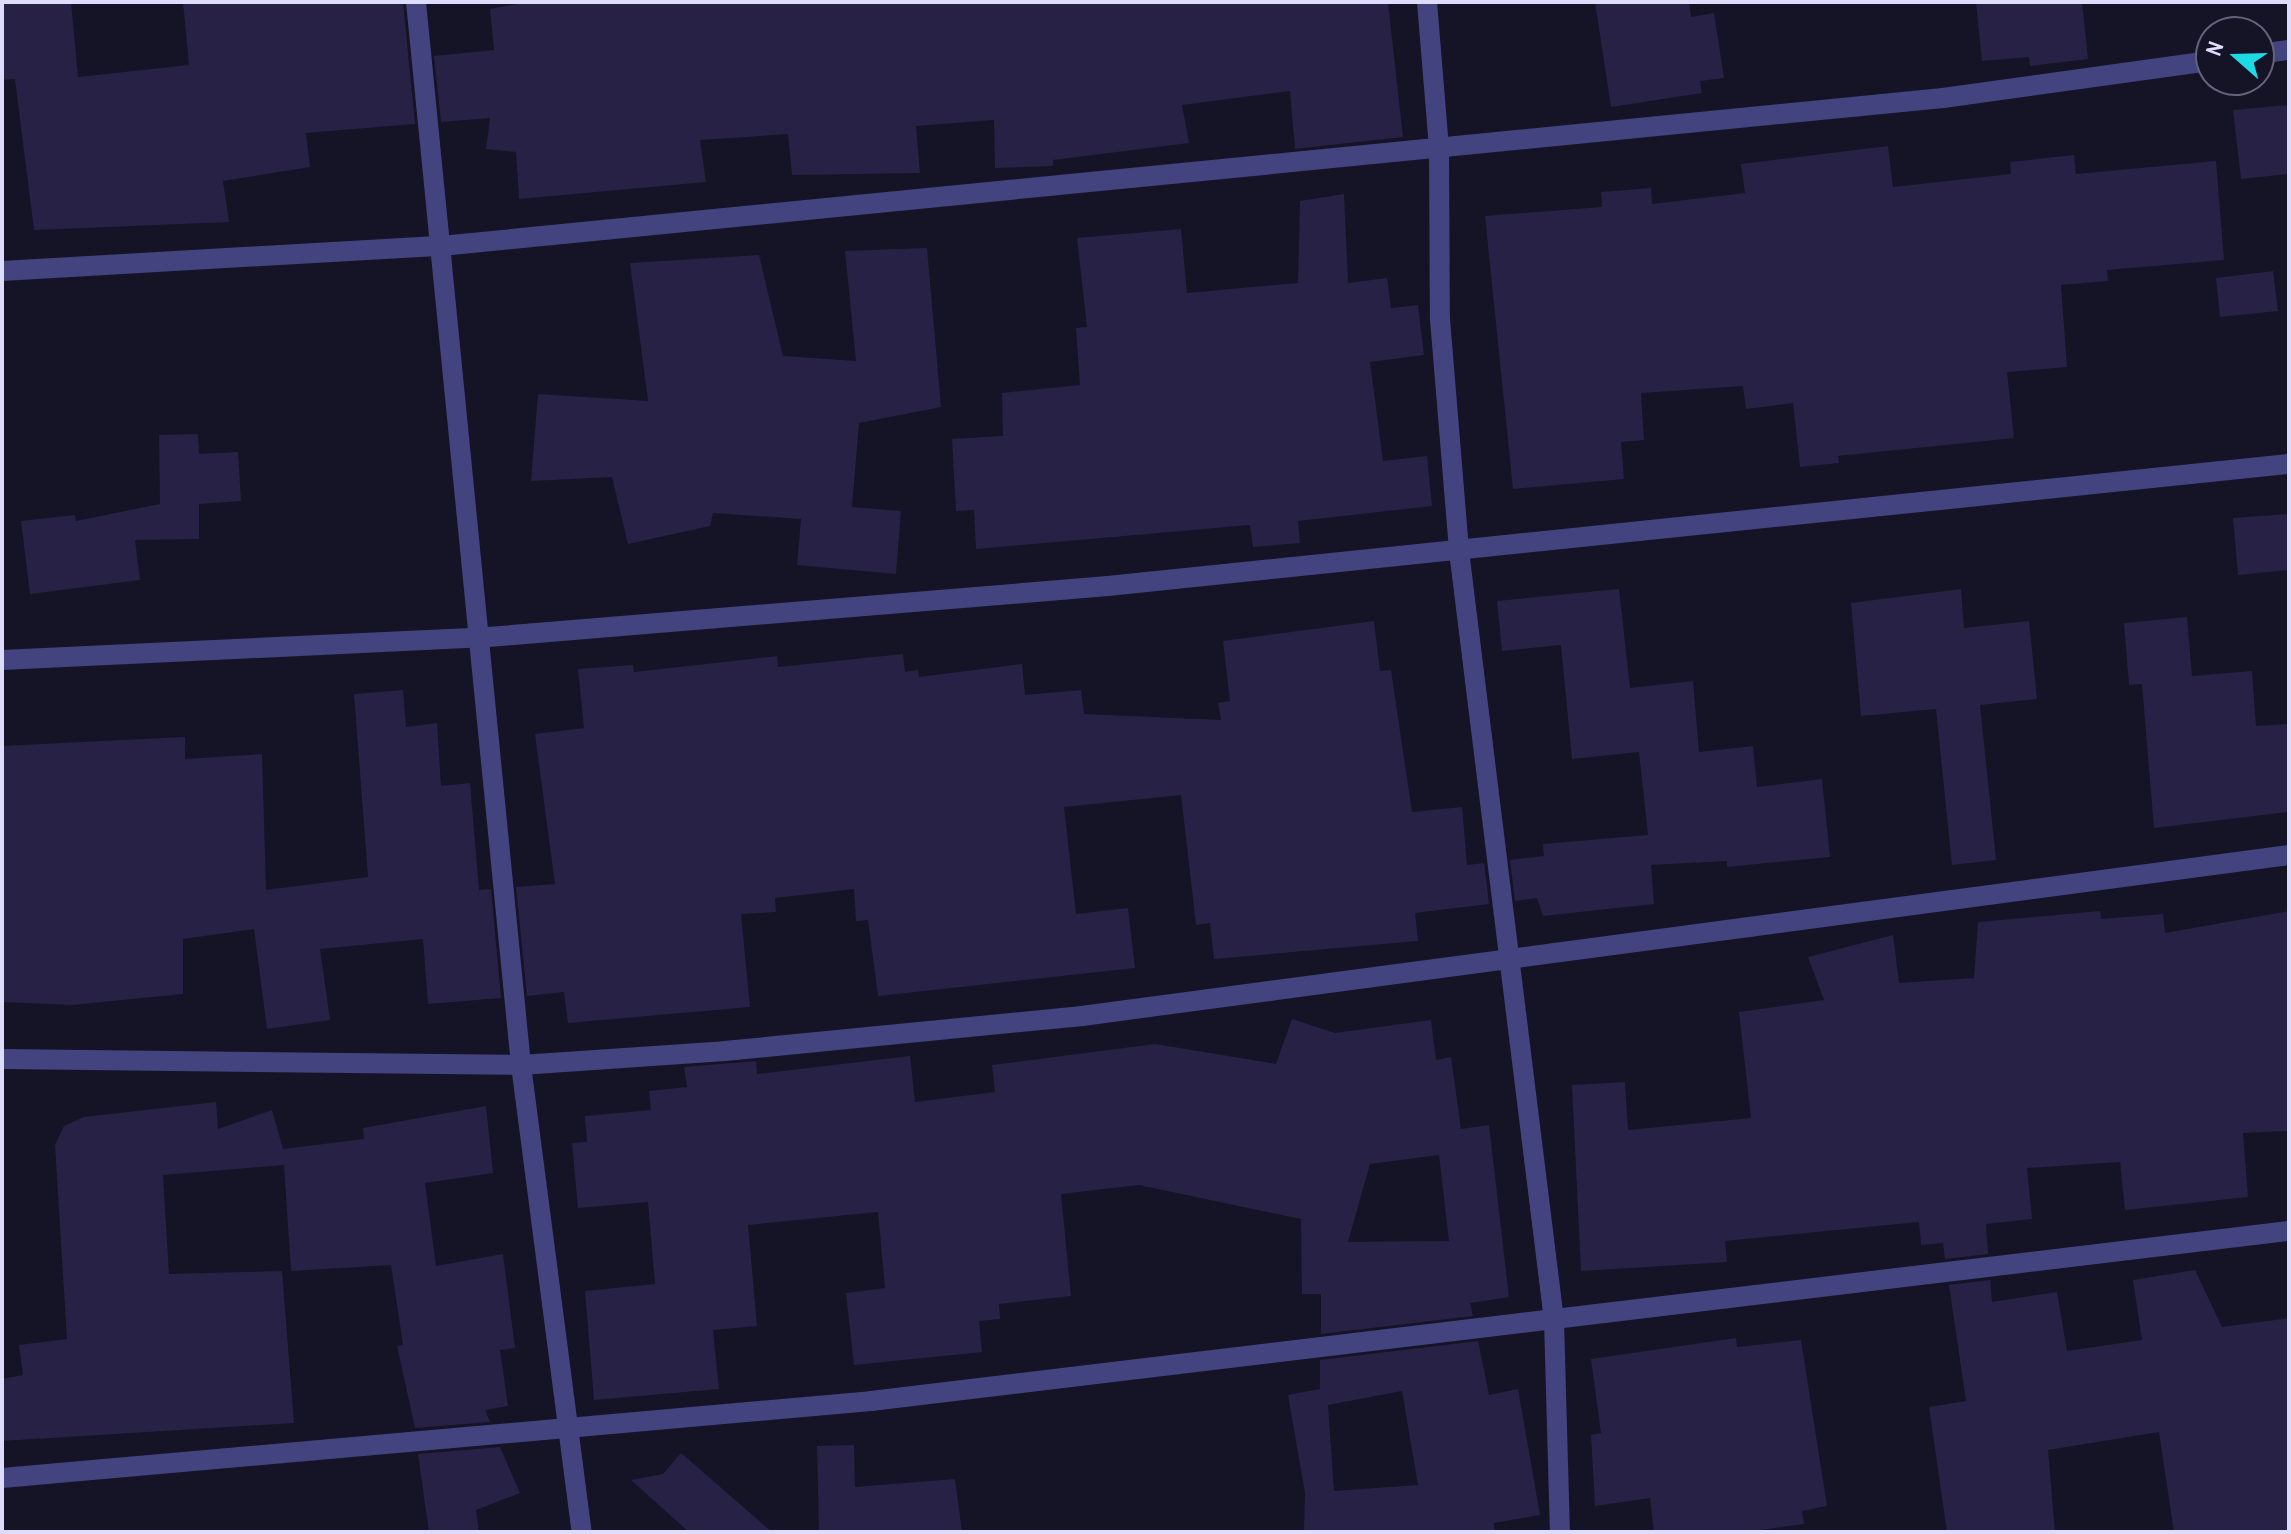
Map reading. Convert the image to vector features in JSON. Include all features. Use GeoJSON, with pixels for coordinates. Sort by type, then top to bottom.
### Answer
{"type":"FeatureCollection","features":[{"type":"Feature","properties":{"kind":"street"},"geometry":{"type":"LineString","coordinates":[[416,2],[476,638],[521,1065],[572,1432],[582,1532]]}},
{"type":"Feature","properties":{"kind":"street"},"geometry":{"type":"LineString","coordinates":[[1427,2],[1439,149],[1440,319],[1459,551],[1554,1320],[1560,1532]]}},
{"type":"Feature","properties":{"kind":"street"},"geometry":{"type":"LineString","coordinates":[[2,271],[441,246],[1943,98],[2195,63]]}},
{"type":"Feature","properties":{"kind":"street"},"geometry":{"type":"LineString","coordinates":[[2,660],[476,638],[1459,551],[2289,464]]}},
{"type":"Feature","properties":{"kind":"street"},"geometry":{"type":"LineString","coordinates":[[2,1059],[521,1065],[1082,1016],[1509,954],[2289,855]]}},
{"type":"Feature","properties":{"kind":"street"},"geometry":{"type":"LineString","coordinates":[[2,1478],[572,1432],[1554,1320],[2289,1231]]}},
{"type":"Feature","properties":{"kind":"building"},"geometry":{"type":"Polygon","coordinates":[[[2,2],[71,2],[78,77],[189,65],[183,2],[403,2],[415,124],[306,133],[310,167],[223,181],[229,222],[34,230],[15,79],[2,80],[2,2]]]}},
{"type":"Feature","properties":{"kind":"building"},"geometry":{"type":"Polygon","coordinates":[[[528,2],[1388,2],[1403,137],[1295,149],[1290,91],[1182,105],[1189,143],[1053,160],[1053,166],[995,168],[994,120],[916,126],[920,173],[792,175],[788,134],[700,140],[706,182],[519,199],[516,152],[486,149],[490,118],[441,122],[434,56],[494,50],[490,9],[528,2]]]}},
{"type":"Feature","properties":{"kind":"building"},"geometry":{"type":"Polygon","coordinates":[[[1595,2],[1689,2],[1691,17],[1714,13],[1724,78],[1700,81],[1702,93],[1611,107],[1595,2]]]}},
{"type":"Feature","properties":{"kind":"building"},"geometry":{"type":"Polygon","coordinates":[[[1976,2],[2082,2],[2088,59],[2030,66],[2029,57],[1982,61],[1976,2]]]}},
{"type":"Feature","properties":{"kind":"building"},"geometry":{"type":"Polygon","coordinates":[[[2289,105],[2289,174],[2241,179],[2233,110],[2289,105]]]}},
{"type":"Feature","properties":{"kind":"building"},"geometry":{"type":"Polygon","coordinates":[[[1888,146],[1893,187],[2011,174],[2010,162],[2074,155],[2076,174],[2216,161],[2224,260],[2107,270],[2108,281],[2061,285],[2067,367],[2007,372],[2014,438],[1838,456],[1839,463],[1800,467],[1793,403],[1746,409],[1743,386],[1641,393],[1644,440],[1621,442],[1624,479],[1513,489],[1485,216],[1602,207],[1601,192],[1651,188],[1652,204],[1745,193],[1741,164],[1888,146]]]}},
{"type":"Feature","properties":{"kind":"building"},"geometry":{"type":"Polygon","coordinates":[[[1344,194],[1348,283],[1387,278],[1391,308],[1418,305],[1424,355],[1370,362],[1383,461],[1427,456],[1432,506],[1298,521],[1300,543],[1253,547],[1250,525],[976,549],[974,510],[956,511],[952,439],[1003,436],[1002,393],[1080,385],[1076,328],[1087,327],[1077,238],[1181,229],[1187,293],[1298,283],[1300,201],[1344,194]]]}},
{"type":"Feature","properties":{"kind":"building"},"geometry":{"type":"Polygon","coordinates":[[[927,248],[941,407],[859,423],[852,507],[901,511],[896,574],[797,565],[801,519],[713,513],[710,526],[628,544],[612,477],[531,481],[538,394],[648,401],[630,263],[759,255],[783,356],[856,361],[845,251],[927,248]]]}},
{"type":"Feature","properties":{"kind":"building"},"geometry":{"type":"Polygon","coordinates":[[[2273,271],[2278,311],[2220,317],[2216,278],[2273,271]]]}},
{"type":"Feature","properties":{"kind":"building"},"geometry":{"type":"Polygon","coordinates":[[[198,434],[199,454],[238,452],[241,501],[199,504],[199,539],[135,540],[140,580],[30,594],[21,521],[75,515],[76,521],[160,504],[159,435],[198,434]]]}},
{"type":"Feature","properties":{"kind":"building"},"geometry":{"type":"Polygon","coordinates":[[[2289,514],[2289,570],[2238,575],[2233,518],[2289,514]]]}},
{"type":"Feature","properties":{"kind":"building"},"geometry":{"type":"Polygon","coordinates":[[[1619,589],[1630,688],[1693,681],[1699,752],[1753,746],[1757,787],[1822,779],[1830,857],[1727,867],[1727,861],[1651,865],[1654,904],[1543,916],[1537,898],[1515,901],[1510,860],[1544,856],[1543,844],[1648,835],[1639,752],[1572,759],[1561,645],[1502,651],[1497,601],[1619,589]]]}},
{"type":"Feature","properties":{"kind":"building"},"geometry":{"type":"Polygon","coordinates":[[[1961,589],[1964,628],[2029,621],[2037,699],[1980,705],[1996,860],[1952,865],[1936,709],[1861,716],[1851,603],[1961,589]]]}},
{"type":"Feature","properties":{"kind":"building"},"geometry":{"type":"Polygon","coordinates":[[[2187,617],[2192,676],[2252,671],[2256,726],[2289,724],[2289,812],[2154,828],[2142,684],[2129,685],[2124,623],[2187,617]]]}},
{"type":"Feature","properties":{"kind":"building"},"geometry":{"type":"Polygon","coordinates":[[[1374,621],[1380,671],[1391,670],[1412,812],[1462,807],[1467,865],[1484,863],[1489,904],[1415,913],[1418,941],[1214,959],[1210,923],[1196,925],[1181,795],[1064,807],[1076,914],[1128,908],[1135,968],[878,996],[868,920],[856,921],[854,889],[775,898],[776,912],[741,914],[750,1007],[568,1023],[564,992],[527,996],[516,887],[555,884],[535,734],[584,728],[578,669],[633,665],[634,672],[777,656],[778,667],[903,654],[905,672],[918,670],[919,677],[1022,664],[1025,695],[1081,690],[1084,714],[1221,720],[1218,703],[1230,701],[1223,641],[1374,621]]]}},
{"type":"Feature","properties":{"kind":"building"},"geometry":{"type":"Polygon","coordinates":[[[403,690],[406,727],[437,723],[441,786],[470,783],[479,890],[491,889],[501,998],[428,1004],[423,939],[320,949],[330,1020],[267,1029],[254,929],[183,939],[183,994],[72,1005],[2,1002],[2,746],[185,737],[185,759],[262,754],[266,890],[368,877],[354,694],[403,690]]]}},
{"type":"Feature","properties":{"kind":"building"},"geometry":{"type":"Polygon","coordinates":[[[2100,911],[2101,919],[2163,914],[2165,933],[2289,911],[2289,1131],[2243,1133],[2248,1197],[2125,1210],[2120,1162],[2027,1168],[2032,1219],[1986,1224],[1988,1254],[1945,1259],[1943,1243],[1921,1245],[1919,1222],[1725,1241],[1727,1262],[1581,1271],[1572,1085],[1625,1082],[1628,1130],[1751,1118],[1739,1012],[1824,1000],[1808,957],[1893,935],[1899,983],[1974,978],[1978,922],[2100,911]]]}},
{"type":"Feature","properties":{"kind":"building"},"geometry":{"type":"Polygon","coordinates":[[[1292,1019],[1335,1033],[1431,1020],[1436,1060],[1451,1057],[1461,1129],[1489,1125],[1509,1297],[1470,1303],[1473,1316],[1321,1334],[1321,1294],[1302,1294],[1301,1219],[1139,1185],[1061,1194],[1071,1296],[999,1304],[1000,1319],[979,1321],[982,1352],[854,1365],[846,1293],[885,1288],[878,1212],[748,1225],[757,1326],[713,1330],[719,1389],[594,1400],[585,1291],[655,1284],[648,1202],[578,1208],[572,1143],[587,1142],[585,1116],[651,1110],[649,1091],[687,1087],[684,1067],[756,1061],[757,1074],[910,1056],[915,1102],[995,1092],[992,1065],[1155,1044],[1276,1064],[1292,1019]],[[1439,1155],[1370,1164],[1348,1242],[1449,1241],[1439,1155]]]}},
{"type":"Feature","properties":{"kind":"building"},"geometry":{"type":"Polygon","coordinates":[[[216,1102],[218,1129],[272,1110],[283,1149],[364,1139],[363,1128],[486,1106],[493,1173],[425,1183],[436,1266],[503,1254],[515,1348],[500,1350],[508,1406],[485,1410],[490,1422],[415,1428],[397,1346],[403,1345],[391,1265],[291,1271],[284,1165],[163,1175],[169,1274],[282,1271],[294,1423],[2,1441],[2,1379],[23,1375],[19,1345],[67,1339],[55,1145],[64,1126],[84,1117],[216,1102]]]}},
{"type":"Feature","properties":{"kind":"building"},"geometry":{"type":"Polygon","coordinates":[[[2195,1270],[2222,1327],[2289,1318],[2289,1532],[2174,1532],[2159,1432],[2048,1450],[2055,1532],[1947,1532],[1929,1407],[1966,1401],[1949,1285],[1990,1280],[1992,1302],[2057,1292],[2067,1351],[2142,1340],[2133,1280],[2195,1270]]]}},
{"type":"Feature","properties":{"kind":"building"},"geometry":{"type":"Polygon","coordinates":[[[1736,1338],[1737,1347],[1801,1340],[1827,1506],[1802,1511],[1804,1524],[1746,1532],[1654,1532],[1650,1498],[1595,1506],[1591,1435],[1601,1433],[1591,1359],[1736,1338]]]}},
{"type":"Feature","properties":{"kind":"building"},"geometry":{"type":"Polygon","coordinates":[[[1478,1341],[1489,1395],[1518,1389],[1540,1515],[1494,1523],[1495,1532],[1304,1532],[1305,1493],[1288,1395],[1320,1389],[1320,1360],[1478,1341]],[[1402,1391],[1328,1405],[1334,1491],[1418,1485],[1402,1391]]]}},
{"type":"Feature","properties":{"kind":"building"},"geometry":{"type":"Polygon","coordinates":[[[854,1445],[855,1487],[955,1479],[962,1532],[819,1532],[817,1446],[854,1445]]]}},
{"type":"Feature","properties":{"kind":"building"},"geometry":{"type":"Polygon","coordinates":[[[500,1447],[520,1493],[476,1510],[479,1532],[429,1532],[418,1454],[500,1447]]]}},
{"type":"Feature","properties":{"kind":"building"},"geometry":{"type":"Polygon","coordinates":[[[681,1453],[772,1532],[689,1532],[631,1480],[663,1474],[681,1453]]]}}]}
